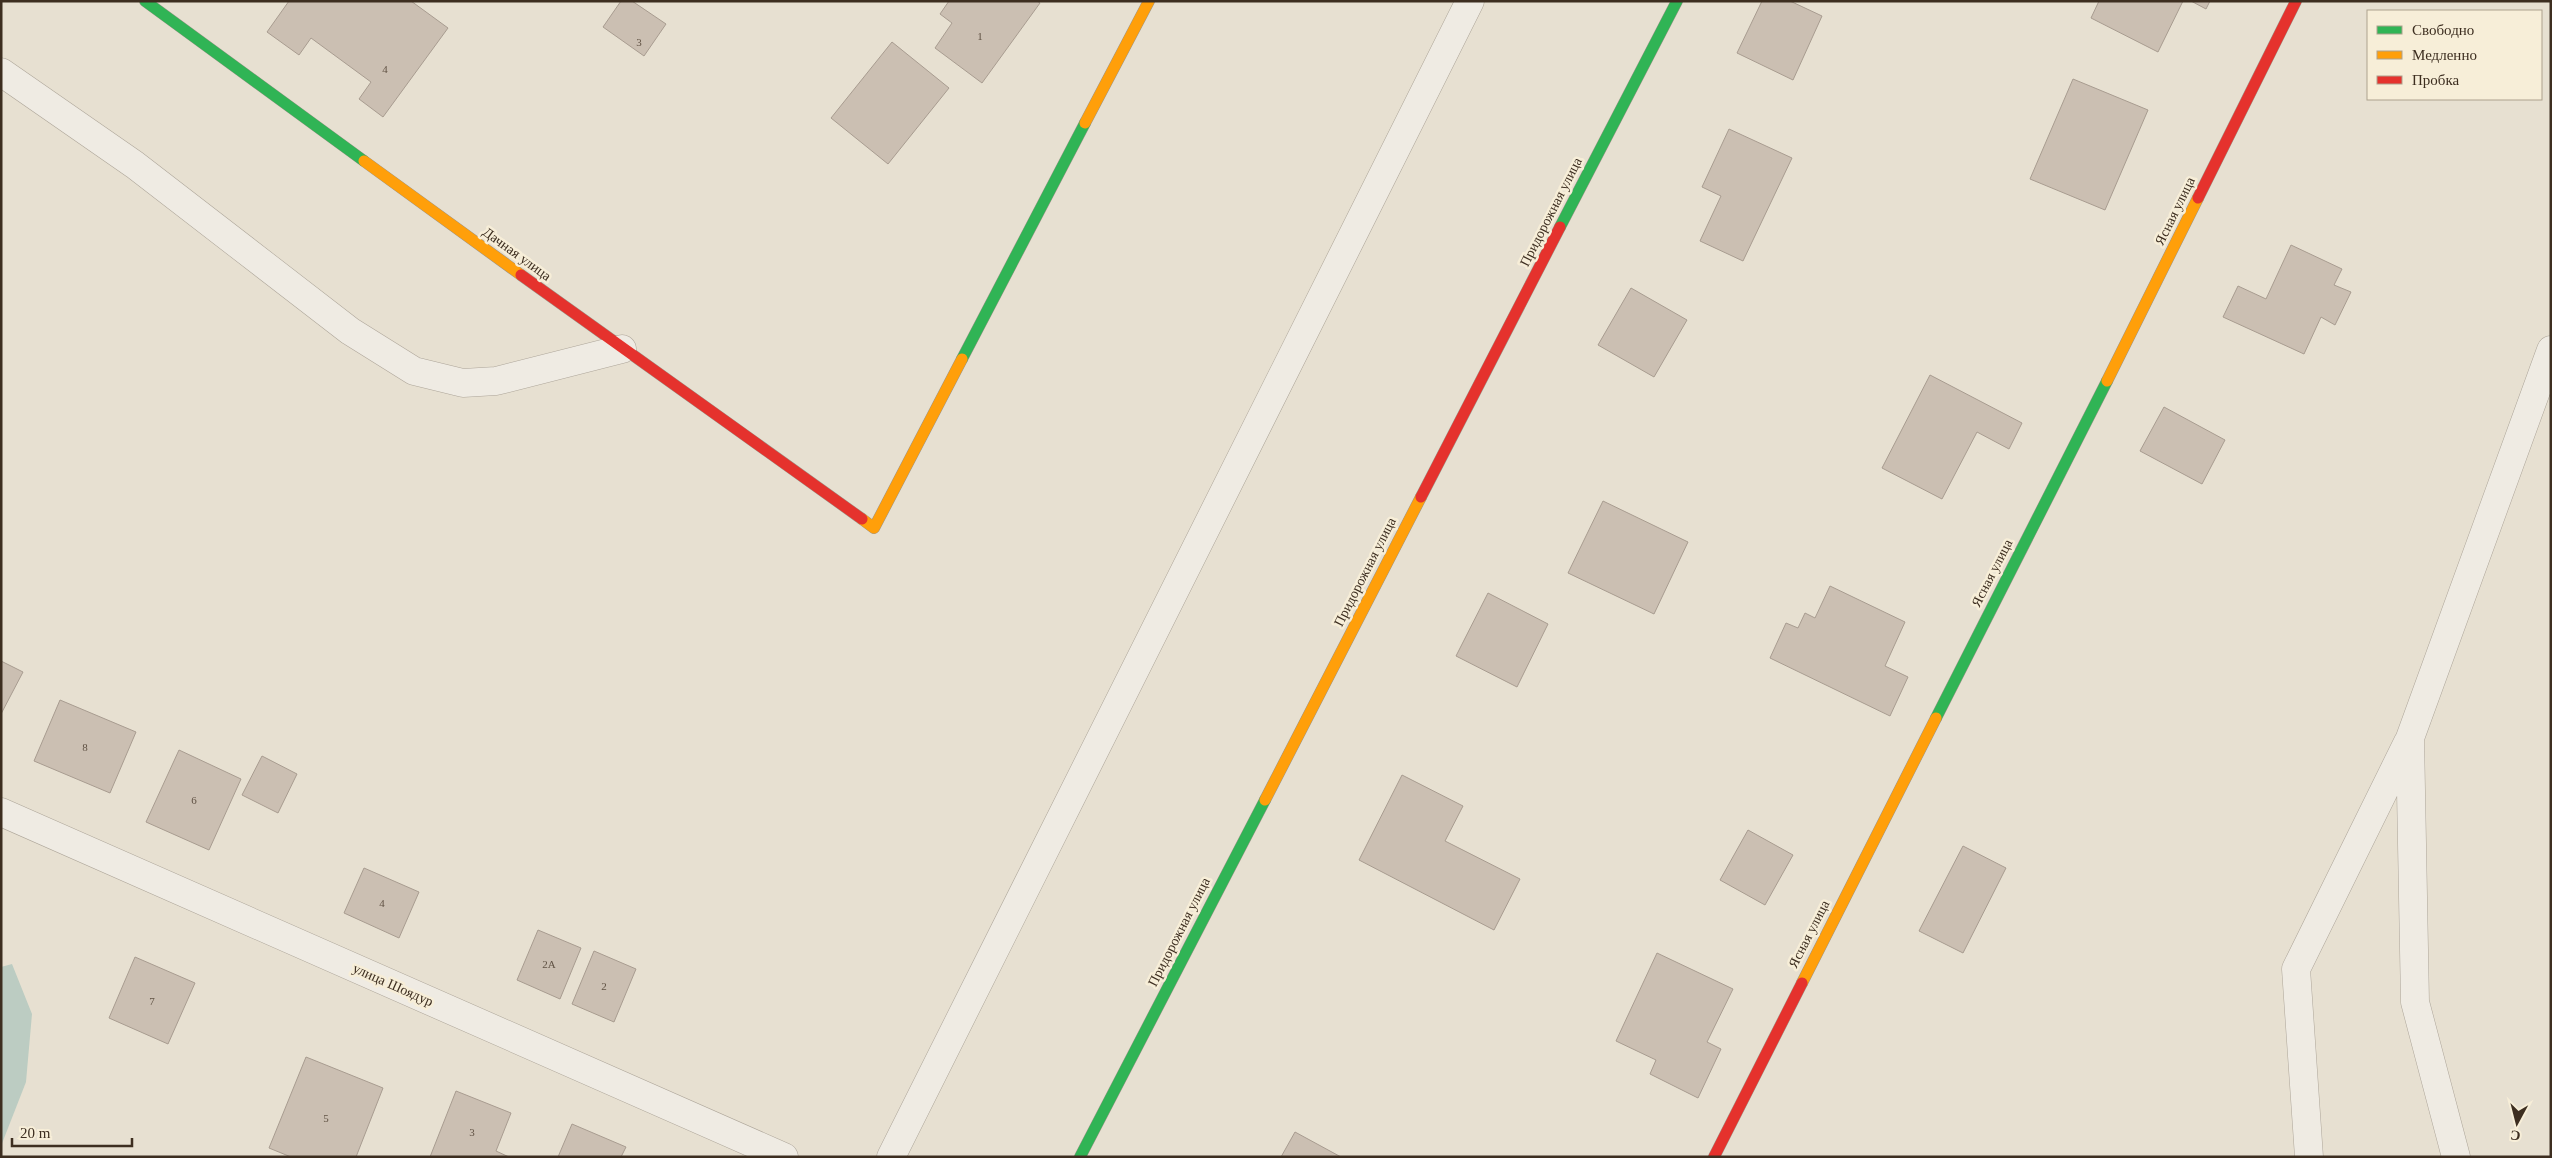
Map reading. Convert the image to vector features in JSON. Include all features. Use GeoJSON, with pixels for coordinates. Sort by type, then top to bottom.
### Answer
{"type":"FeatureCollection","features":[{"type":"Feature","properties":{"kind":"street","name":"Дачная улица"},"geometry":{"type":"LineString","coordinates":[[145,1],[622,349],[874,528],[1148,1]]}},
{"type":"Feature","properties":{"kind":"street"},"geometry":{"type":"LineString","coordinates":[[891,1157],[1470,1]]}},
{"type":"Feature","properties":{"kind":"street","name":"Придорожная улица"},"geometry":{"type":"LineString","coordinates":[[1080,1157],[1677,1]]}},
{"type":"Feature","properties":{"kind":"street","name":"Ясная улица"},"geometry":{"type":"LineString","coordinates":[[1714,1157],[2113,370],[2296,1]]}},
{"type":"Feature","properties":{"kind":"street"},"geometry":{"type":"LineString","coordinates":[[1,72],[135,165],[350,330],[414,371],[463,383],[496,381],[622,349]]}},
{"type":"Feature","properties":{"kind":"street"},"geometry":{"type":"LineString","coordinates":[[2309,1157],[2296,969],[2410,738],[2551,350]]}},
{"type":"Feature","properties":{"kind":"street"},"geometry":{"type":"LineString","coordinates":[[2410,738],[2414,1002],[2456,1157]]}},
{"type":"Feature","properties":{"kind":"street","name":"улица Шоядур"},"geometry":{"type":"LineString","coordinates":[[1,812],[784,1157]]}},
{"type":"Feature","properties":{"kind":"shaded area"},"geometry":{"type":"Polygon","coordinates":[[[12,964],[32,1014],[26,1082],[1,1146],[1,967],[12,964]]]}},
{"type":"Feature","properties":{"kind":"building"},"geometry":{"type":"Polygon","coordinates":[[[289,1],[411,1],[448,28],[383,117],[359,99],[371,82],[311,38],[299,55],[267,32],[289,1]]]}},
{"type":"Feature","properties":{"kind":"building"},"geometry":{"type":"Polygon","coordinates":[[[621,1],[632,1],[666,24],[644,56],[603,27],[621,1]]]}},
{"type":"Feature","properties":{"kind":"building"},"geometry":{"type":"Polygon","coordinates":[[[949,1],[1037,1],[1040,3],[982,83],[935,48],[952,23],[940,14],[949,1]]]}},
{"type":"Feature","properties":{"kind":"building"},"geometry":{"type":"Polygon","coordinates":[[[1762,1],[1790,1],[1822,16],[1793,80],[1737,53],[1762,1]]]}},
{"type":"Feature","properties":{"kind":"building"},"geometry":{"type":"Polygon","coordinates":[[[2099,1],[2183,1],[2158,52],[2091,18],[2099,1]]]}},
{"type":"Feature","properties":{"kind":"building"},"geometry":{"type":"Polygon","coordinates":[[[2191,1],[2210,1],[2206,9],[2191,1]]]}},
{"type":"Feature","properties":{"kind":"building"},"geometry":{"type":"Polygon","coordinates":[[[892,42],[949,88],[888,164],[831,118],[892,42]]]}},
{"type":"Feature","properties":{"kind":"building"},"geometry":{"type":"Polygon","coordinates":[[[2073,79],[2148,110],[2105,210],[2030,179],[2073,79]]]}},
{"type":"Feature","properties":{"kind":"building"},"geometry":{"type":"Polygon","coordinates":[[[1729,129],[1792,158],[1743,261],[1700,241],[1721,196],[1702,187],[1729,129]]]}},
{"type":"Feature","properties":{"kind":"building"},"geometry":{"type":"Polygon","coordinates":[[[2291,245],[2342,269],[2334,285],[2351,292],[2335,325],[2321,317],[2304,354],[2223,317],[2238,286],[2266,299],[2291,245]]]}},
{"type":"Feature","properties":{"kind":"building"},"geometry":{"type":"Polygon","coordinates":[[[1631,288],[1687,320],[1654,377],[1598,345],[1631,288]]]}},
{"type":"Feature","properties":{"kind":"building"},"geometry":{"type":"Polygon","coordinates":[[[1930,375],[2022,423],[2009,449],[1977,432],[1942,499],[1882,468],[1930,375]]]}},
{"type":"Feature","properties":{"kind":"building"},"geometry":{"type":"Polygon","coordinates":[[[2164,407],[2225,440],[2202,484],[2140,451],[2164,407]]]}},
{"type":"Feature","properties":{"kind":"building"},"geometry":{"type":"Polygon","coordinates":[[[1603,501],[1688,542],[1654,614],[1568,573],[1603,501]]]}},
{"type":"Feature","properties":{"kind":"building"},"geometry":{"type":"Polygon","coordinates":[[[1830,586],[1905,622],[1885,666],[1908,677],[1890,716],[1770,658],[1786,623],[1798,628],[1805,613],[1815,618],[1830,586]]]}},
{"type":"Feature","properties":{"kind":"building"},"geometry":{"type":"Polygon","coordinates":[[[1488,593],[1548,624],[1517,687],[1456,656],[1488,593]]]}},
{"type":"Feature","properties":{"kind":"building"},"geometry":{"type":"Polygon","coordinates":[[[1,661],[23,672],[1,714],[1,661]]]}},
{"type":"Feature","properties":{"kind":"building"},"geometry":{"type":"Polygon","coordinates":[[[60,700],[136,732],[110,793],[34,761],[60,700]]]}},
{"type":"Feature","properties":{"kind":"building"},"geometry":{"type":"Polygon","coordinates":[[[179,750],[241,779],[209,850],[146,822],[179,750]]]}},
{"type":"Feature","properties":{"kind":"building"},"geometry":{"type":"Polygon","coordinates":[[[262,756],[297,774],[278,813],[242,795],[262,756]]]}},
{"type":"Feature","properties":{"kind":"building"},"geometry":{"type":"Polygon","coordinates":[[[1402,775],[1463,806],[1445,841],[1520,879],[1494,930],[1359,860],[1402,775]]]}},
{"type":"Feature","properties":{"kind":"building"},"geometry":{"type":"Polygon","coordinates":[[[1748,830],[1793,855],[1765,905],[1720,880],[1748,830]]]}},
{"type":"Feature","properties":{"kind":"building"},"geometry":{"type":"Polygon","coordinates":[[[1963,846],[2006,868],[1963,953],[1919,931],[1963,846]]]}},
{"type":"Feature","properties":{"kind":"building"},"geometry":{"type":"Polygon","coordinates":[[[364,868],[419,892],[399,938],[344,913],[364,868]]]}},
{"type":"Feature","properties":{"kind":"building"},"geometry":{"type":"Polygon","coordinates":[[[538,930],[581,948],[560,999],[517,980],[538,930]]]}},
{"type":"Feature","properties":{"kind":"building"},"geometry":{"type":"Polygon","coordinates":[[[594,951],[636,969],[614,1022],[572,1004],[594,951]]]}},
{"type":"Feature","properties":{"kind":"building"},"geometry":{"type":"Polygon","coordinates":[[[1657,953],[1733,989],[1707,1042],[1721,1049],[1698,1098],[1650,1074],[1656,1060],[1616,1041],[1657,953]]]}},
{"type":"Feature","properties":{"kind":"building"},"geometry":{"type":"Polygon","coordinates":[[[135,957],[195,983],[168,1044],[109,1018],[135,957]]]}},
{"type":"Feature","properties":{"kind":"building"},"geometry":{"type":"Polygon","coordinates":[[[306,1057],[383,1088],[356,1157],[291,1157],[269,1148],[306,1057]]]}},
{"type":"Feature","properties":{"kind":"building"},"geometry":{"type":"Polygon","coordinates":[[[456,1091],[511,1113],[496,1151],[509,1157],[430,1157],[456,1091]]]}},
{"type":"Feature","properties":{"kind":"building"},"geometry":{"type":"Polygon","coordinates":[[[572,1124],[626,1147],[621,1157],[558,1157],[572,1124]]]}},
{"type":"Feature","properties":{"kind":"building"},"geometry":{"type":"Polygon","coordinates":[[[1295,1132],[1341,1157],[1281,1157],[1295,1132]]]}},
{"type":"Feature","properties":{"kind":"traffic: fast"},"geometry":{"type":"LineString","coordinates":[[145,1],[364,161]]}},
{"type":"Feature","properties":{"kind":"traffic: fast"},"geometry":{"type":"LineString","coordinates":[[1560,227],[1677,1]]}},
{"type":"Feature","properties":{"kind":"traffic: fast"},"geometry":{"type":"LineString","coordinates":[[962,359],[1085,123]]}},
{"type":"Feature","properties":{"kind":"traffic: fast"},"geometry":{"type":"LineString","coordinates":[[1936,718],[2107,381]]}},
{"type":"Feature","properties":{"kind":"traffic: fast"},"geometry":{"type":"LineString","coordinates":[[1080,1157],[1265,800]]}},
{"type":"Feature","properties":{"kind":"traffic: slow"},"geometry":{"type":"LineString","coordinates":[[1085,123],[1149,1]]}},
{"type":"Feature","properties":{"kind":"traffic: slow"},"geometry":{"type":"LineString","coordinates":[[364,161],[521,275]]}},
{"type":"Feature","properties":{"kind":"traffic: slow"},"geometry":{"type":"LineString","coordinates":[[2107,381],[2198,198]]}},
{"type":"Feature","properties":{"kind":"traffic: slow"},"geometry":{"type":"LineString","coordinates":[[862,519],[874,528],[962,359]]}},
{"type":"Feature","properties":{"kind":"traffic: slow"},"geometry":{"type":"LineString","coordinates":[[1265,800],[1421,497]]}},
{"type":"Feature","properties":{"kind":"traffic: slow"},"geometry":{"type":"LineString","coordinates":[[1802,983],[1936,718]]}},
{"type":"Feature","properties":{"kind":"traffic: jam"},"geometry":{"type":"LineString","coordinates":[[2198,198],[2296,1]]}},
{"type":"Feature","properties":{"kind":"traffic: jam"},"geometry":{"type":"LineString","coordinates":[[1421,497],[1560,227]]}},
{"type":"Feature","properties":{"kind":"traffic: jam"},"geometry":{"type":"LineString","coordinates":[[521,275],[862,519]]}},
{"type":"Feature","properties":{"kind":"traffic: jam"},"geometry":{"type":"LineString","coordinates":[[1714,1157],[1802,983]]}}]}
